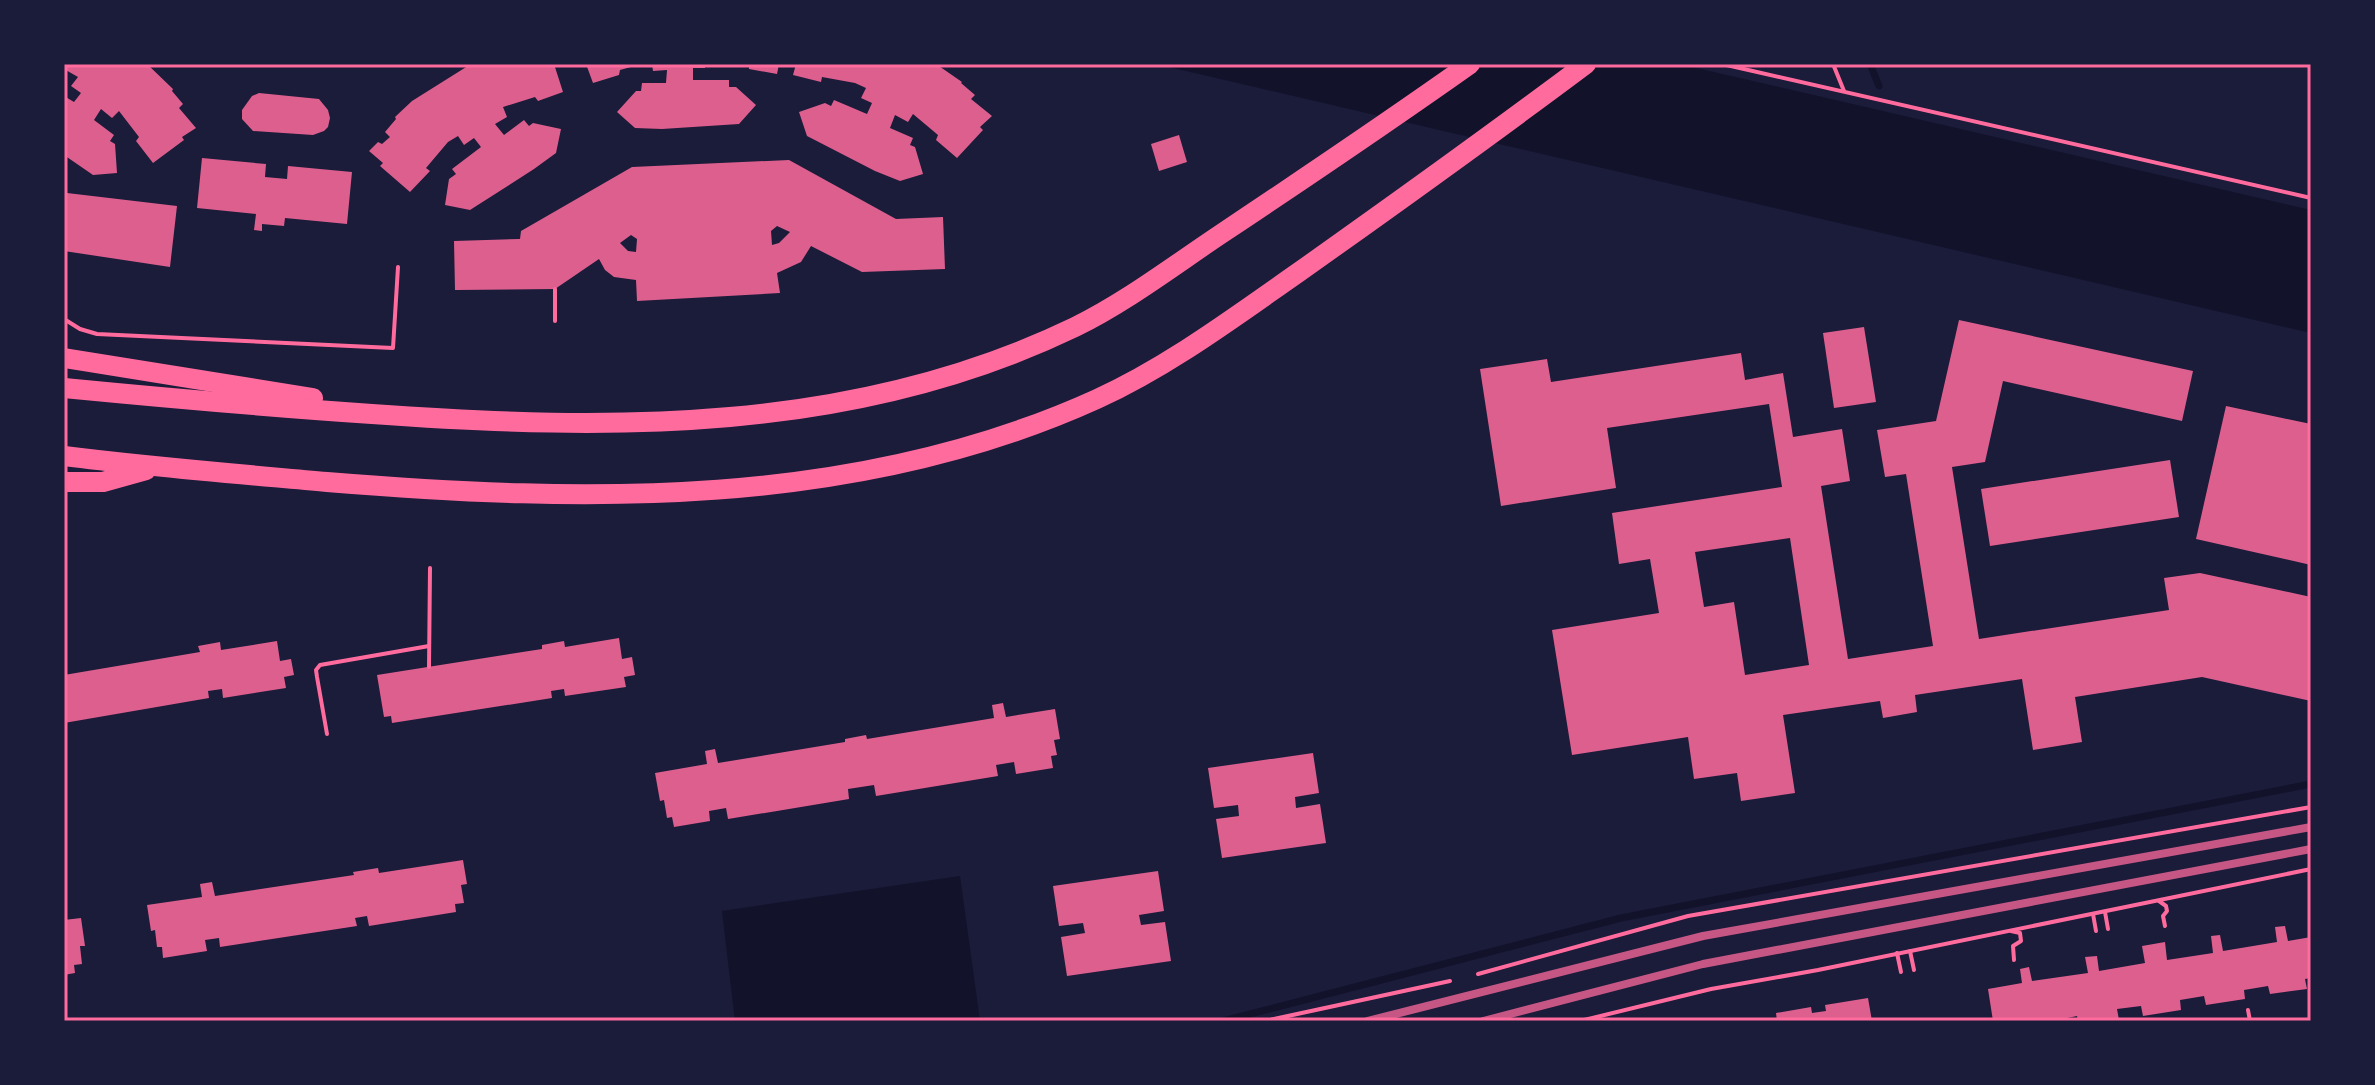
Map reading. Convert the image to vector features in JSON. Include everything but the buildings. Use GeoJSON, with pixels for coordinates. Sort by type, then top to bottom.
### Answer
{"type":"FeatureCollection","features":[{"type":"Feature","properties":{"kind":"highway"},"geometry":{"type":"LineString","coordinates":[[64,388],[445,419],[590,423],[721,419],[859,400],[953,374],[1028,348],[1076,326],[1123,300],[1360,142],[1470,64]]}},
{"type":"Feature","properties":{"kind":"highway"},"geometry":{"type":"LineString","coordinates":[[64,456],[154,467],[450,492],[582,495],[727,489],[805,481],[881,468],[964,447],[1035,424],[1096,399],[1146,374],[1202,340],[1438,174],[1586,64]]}},
{"type":"Feature","properties":{"kind":"highway"},"geometry":{"type":"LineString","coordinates":[[64,358],[445,419]]}},
{"type":"Feature","properties":{"kind":"highway"},"geometry":{"type":"LineString","coordinates":[[64,482],[103,482],[154,467]]}},
{"type":"Feature","properties":{"kind":"street"},"geometry":{"type":"LineString","coordinates":[[1368,1021],[1703,936],[2311,827]]}},
{"type":"Feature","properties":{"kind":"street"},"geometry":{"type":"LineString","coordinates":[[1483,1021],[1703,964],[2311,849]]}},
{"type":"Feature","properties":{"kind":"path"},"geometry":{"type":"LineString","coordinates":[[1722,64],[2311,198]]}},
{"type":"Feature","properties":{"kind":"path"},"geometry":{"type":"LineString","coordinates":[[1833,64],[1845,92]]}},
{"type":"Feature","properties":{"kind":"path"},"geometry":{"type":"LineString","coordinates":[[64,319],[80,329],[97,334],[393,348],[398,267]]}},
{"type":"Feature","properties":{"kind":"path"},"geometry":{"type":"LineString","coordinates":[[555,289],[555,321]]}},
{"type":"Feature","properties":{"kind":"path"},"geometry":{"type":"LineString","coordinates":[[429,667],[430,568]]}},
{"type":"Feature","properties":{"kind":"path"},"geometry":{"type":"LineString","coordinates":[[327,734],[316,670],[320,665],[429,646]]}},
{"type":"Feature","properties":{"kind":"path"},"geometry":{"type":"LineString","coordinates":[[1580,1021],[1711,989],[2311,869]]}},
{"type":"Feature","properties":{"kind":"path"},"geometry":{"type":"LineString","coordinates":[[2159,900],[2166,906],[2163,916],[2165,926]]}},
{"type":"Feature","properties":{"kind":"path"},"geometry":{"type":"LineString","coordinates":[[2105,912],[2108,929]]}},
{"type":"Feature","properties":{"kind":"path"},"geometry":{"type":"LineString","coordinates":[[2093,914],[2096,931]]}},
{"type":"Feature","properties":{"kind":"path"},"geometry":{"type":"LineString","coordinates":[[2008,931],[2020,933],[2021,941],[2013,946],[2014,960]]}},
{"type":"Feature","properties":{"kind":"path"},"geometry":{"type":"LineString","coordinates":[[1910,951],[1914,970]]}},
{"type":"Feature","properties":{"kind":"path"},"geometry":{"type":"LineString","coordinates":[[1897,953],[1901,972]]}},
{"type":"Feature","properties":{"kind":"path"},"geometry":{"type":"LineString","coordinates":[[2248,1010],[2250,1021]]}},
{"type":"Feature","properties":{"kind":"shaded area"},"geometry":{"type":"Polygon","coordinates":[[[1156,64],[1679,64],[2311,210],[2311,333],[1156,64]]]}},
{"type":"Feature","properties":{"kind":"shaded area"},"geometry":{"type":"Polygon","coordinates":[[[960,876],[980,1021],[735,1021],[722,911],[960,876]]]}},
{"type":"Feature","properties":{"kind":"waterway"},"geometry":{"type":"LineString","coordinates":[[1870,64],[1879,86]]}},
{"type":"Feature","properties":{"kind":"waterway"},"geometry":{"type":"LineString","coordinates":[[1223,1021],[1621,918],[2311,784]]}}]}
